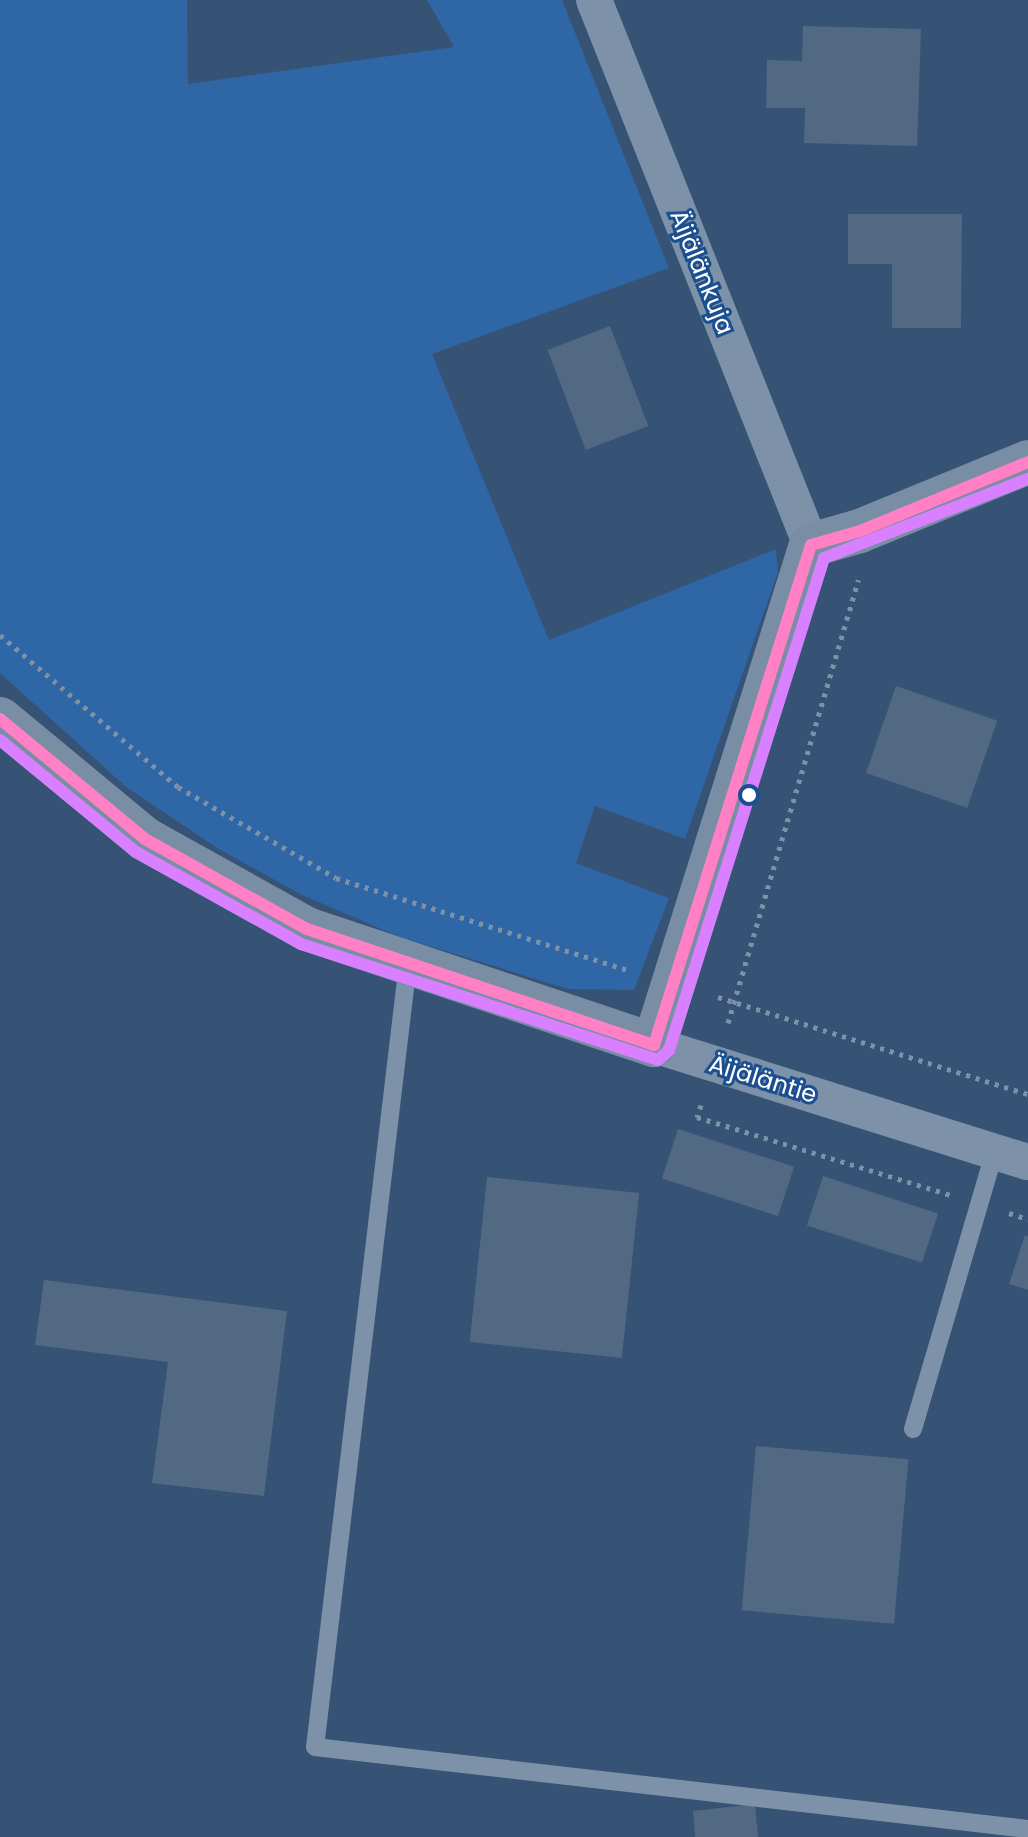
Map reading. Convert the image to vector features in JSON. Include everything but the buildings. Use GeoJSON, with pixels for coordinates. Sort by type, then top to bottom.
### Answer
{"type":"FeatureCollection","features":[{"type":"Feature","properties":{"kind":"street","name":"Äijälänkuja"},"geometry":{"type":"LineString","coordinates":[[594,0],[811,545]]}},
{"type":"Feature","properties":{"kind":"street"},"geometry":{"type":"LineString","coordinates":[[654,1045],[811,545],[860,531],[1028,462]]}},
{"type":"Feature","properties":{"kind":"street","name":"Äijäläntie"},"geometry":{"type":"LineString","coordinates":[[1,721],[145,839],[307,929],[654,1045],[1012,1156]]}},
{"type":"Feature","properties":{"kind":"lane"},"geometry":{"type":"LineString","coordinates":[[408,963],[315,1747],[1028,1829]]}},
{"type":"Feature","properties":{"kind":"lane"},"geometry":{"type":"LineString","coordinates":[[913,1429],[1012,1156]]}},
{"type":"Feature","properties":{"kind":"path"},"geometry":{"type":"LineString","coordinates":[[734,1002],[862,565]]}},
{"type":"Feature","properties":{"kind":"path"},"geometry":{"type":"LineString","coordinates":[[1,640],[178,787],[336,878],[1028,1094]]}},
{"type":"Feature","properties":{"kind":"shaded area"},"geometry":{"type":"Polygon","coordinates":[[[0,0],[187,0],[188,84],[454,47],[427,0],[562,0],[669,268],[432,354],[549,640],[776,549],[778,572],[685,839],[595,806],[576,863],[669,898],[634,990],[568,989],[397,936],[298,893],[217,848],[126,787],[0,673],[0,0]]]}},
{"type":"Feature","properties":{"kind":"transit line"},"geometry":{"type":"LineString","coordinates":[[811,545],[860,531],[1028,462]]}},
{"type":"Feature","properties":{"kind":"transit line"},"geometry":{"type":"LineString","coordinates":[[0,740],[136,852],[301,944],[658,1060],[669,1050],[824,558],[1028,479]]}},
{"type":"Feature","properties":{"kind":"transit line"},"geometry":{"type":"LineString","coordinates":[[654,1045],[811,545]]}},
{"type":"Feature","properties":{"kind":"transit line"},"geometry":{"type":"LineString","coordinates":[[0,719],[145,839],[307,929],[654,1045]]}}]}
